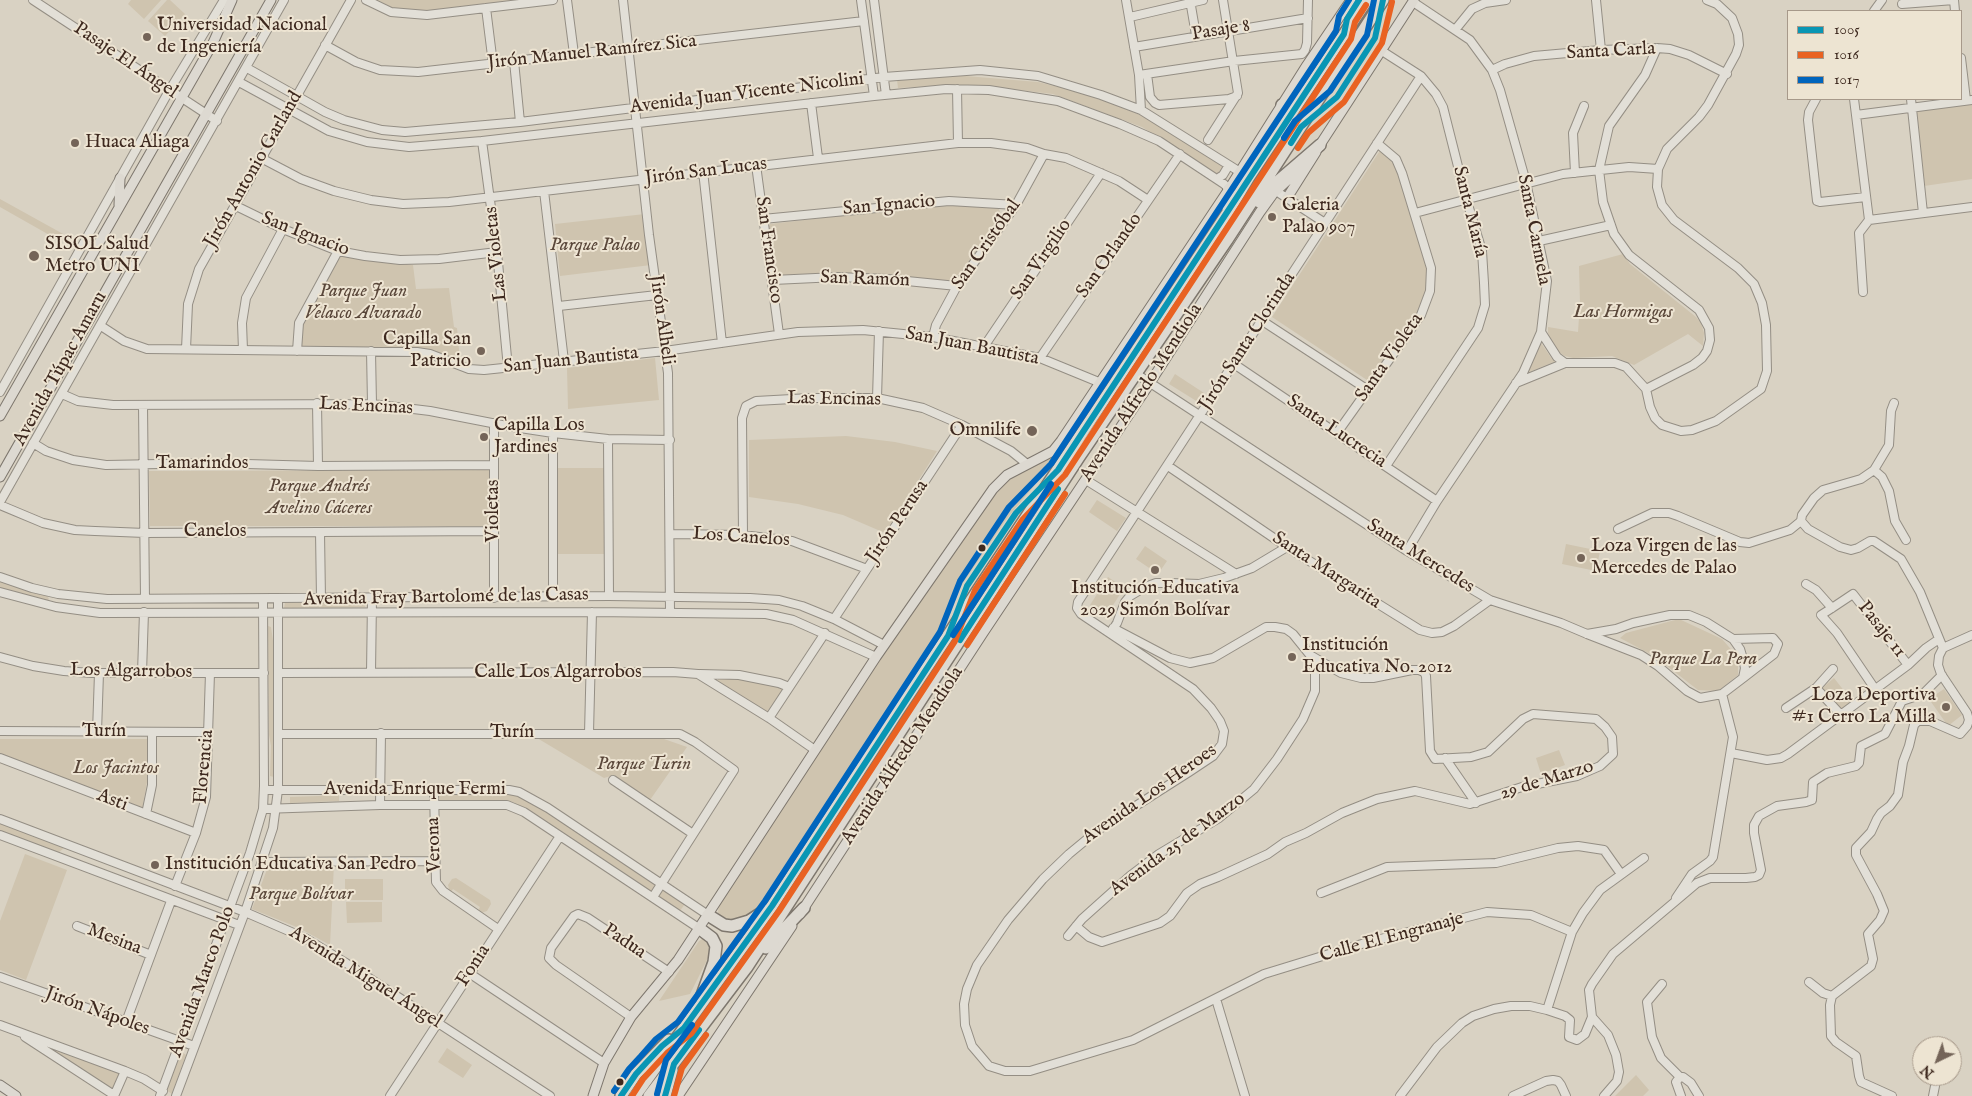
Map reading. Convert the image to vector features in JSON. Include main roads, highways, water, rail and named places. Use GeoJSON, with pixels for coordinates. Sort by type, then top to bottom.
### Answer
{"type":"FeatureCollection","features":[{"type":"Feature","properties":{"kind":"highway"},"geometry":{"type":"LineString","coordinates":[[1344,34],[1347,19],[1359,0]]}},
{"type":"Feature","properties":{"kind":"highway"},"geometry":{"type":"LineString","coordinates":[[635,1096],[772,906],[904,702],[1367,0]]}},
{"type":"Feature","properties":{"kind":"highway"},"geometry":{"type":"LineString","coordinates":[[649,1096],[747,967],[1136,372],[1227,240],[1383,0]]}},
{"type":"Feature","properties":{"kind":"highway"},"geometry":{"type":"LineString","coordinates":[[1282,105],[1291,102],[1311,74],[1323,68]]}},
{"type":"Feature","properties":{"kind":"highway"},"geometry":{"type":"LineString","coordinates":[[1227,240],[1276,182],[1319,147]]}},
{"type":"Feature","properties":{"kind":"highway"},"geometry":{"type":"LineString","coordinates":[[1228,212],[1229,189]]}},
{"type":"Feature","properties":{"kind":"highway"},"geometry":{"type":"LineString","coordinates":[[708,915],[724,925],[732,926],[749,921],[772,906]]}},
{"type":"Feature","properties":{"kind":"highway"},"geometry":{"type":"LineString","coordinates":[[747,967],[804,908]]}},
{"type":"Feature","properties":{"kind":"highway"},"geometry":{"type":"LineString","coordinates":[[697,1009],[716,953],[716,946],[712,938],[700,929]]}},
{"type":"Feature","properties":{"kind":"highway"},"geometry":{"type":"LineString","coordinates":[[621,1096],[647,1062],[662,1046],[684,1028]]}},
{"type":"Feature","properties":{"kind":"highway"},"geometry":{"type":"LineString","coordinates":[[665,1096],[674,1064]]}},
{"type":"Feature","properties":{"kind":"main road","name":"Avenida Túpac Amaru"},"geometry":{"type":"LineString","coordinates":[[2,411],[213,43],[232,0]]}},
{"type":"Feature","properties":{"kind":"main road","name":"Avenida Túpac Amaru"},"geometry":{"type":"LineString","coordinates":[[0,477],[271,0]]}},
{"type":"Feature","properties":{"kind":"main road","name":"Avenida Alfredo Mendiola"},"geometry":{"type":"LineString","coordinates":[[708,915],[884,645],[994,489],[1007,475],[1053,451],[1062,441],[1229,189],[1351,0]]}},
{"type":"Feature","properties":{"kind":"main road"},"geometry":{"type":"LineString","coordinates":[[1287,198],[1414,1]]}},
{"type":"Feature","properties":{"kind":"main road","name":"Avenida Alfredo Mendiola"},"geometry":{"type":"LineString","coordinates":[[678,1096],[1086,480],[1263,206],[1319,147]]}},
{"type":"Feature","properties":{"kind":"main road"},"geometry":{"type":"LineString","coordinates":[[118,207],[120,178]]}},
{"type":"Feature","properties":{"kind":"main road"},"geometry":{"type":"LineString","coordinates":[[593,1096],[604,1063],[631,1016],[669,972],[708,915]]}},
{"type":"Feature","properties":{"kind":"main road"},"geometry":{"type":"LineString","coordinates":[[0,1085],[16,1096]]}},
{"type":"Feature","properties":{"kind":"place","name":"Universidad Nacional de Ingeniería"},"geometry":{"type":"Point","coordinates":[147,37]}},
{"type":"Feature","properties":{"kind":"place","name":"Huaca Aliaga"},"geometry":{"type":"Point","coordinates":[75,143]}},
{"type":"Feature","properties":{"kind":"place","name":"Galeria Palao 907"},"geometry":{"type":"Point","coordinates":[1272,217]}},
{"type":"Feature","properties":{"kind":"place","name":"SISOL Salud Metro UNI"},"geometry":{"type":"Point","coordinates":[34,256]}},
{"type":"Feature","properties":{"kind":"place","name":"Capilla San Patricio"},"geometry":{"type":"Point","coordinates":[481,351]}},
{"type":"Feature","properties":{"kind":"place","name":"Omnilife"},"geometry":{"type":"Point","coordinates":[1032,431]}},
{"type":"Feature","properties":{"kind":"place","name":"Capilla Los Jardines"},"geometry":{"type":"Point","coordinates":[484,437]}},
{"type":"Feature","properties":{"kind":"place","name":"Loza Virgen de las Mercedes de Palao"},"geometry":{"type":"Point","coordinates":[1581,558]}},
{"type":"Feature","properties":{"kind":"place","name":"Institución Educativa 2029 Simón Bolívar"},"geometry":{"type":"Point","coordinates":[1155,570]}},
{"type":"Feature","properties":{"kind":"place","name":"Institución Educativa No. 2012"},"geometry":{"type":"Point","coordinates":[1292,657]}},
{"type":"Feature","properties":{"kind":"place","name":"Loza Deportiva #1 Cerro La Milla"},"geometry":{"type":"Point","coordinates":[1946,707]}},
{"type":"Feature","properties":{"kind":"place","name":"Institución Educativa San Pedro"},"geometry":{"type":"Point","coordinates":[155,865]}},
{"type":"Feature","properties":{"kind":"park label","name":"Parque Palao"},"geometry":{"type":"Point","coordinates":[595,246]}},
{"type":"Feature","properties":{"kind":"park label","name":"Parque Juan Velasco Alvarado"},"geometry":{"type":"Point","coordinates":[363,303]}},
{"type":"Feature","properties":{"kind":"park label","name":"Las Hormigas"},"geometry":{"type":"Point","coordinates":[1623,313]}},
{"type":"Feature","properties":{"kind":"park label","name":"Parque Andrés Avelino Cáceres"},"geometry":{"type":"Point","coordinates":[319,498]}},
{"type":"Feature","properties":{"kind":"park label","name":"Parque La Pera"},"geometry":{"type":"Point","coordinates":[1703,660]}},
{"type":"Feature","properties":{"kind":"park label","name":"Parque Turin"},"geometry":{"type":"Point","coordinates":[644,765]}},
{"type":"Feature","properties":{"kind":"park label","name":"Los Jacintos"},"geometry":{"type":"Point","coordinates":[116,769]}},
{"type":"Feature","properties":{"kind":"park label","name":"Parque Bolívar"},"geometry":{"type":"Point","coordinates":[301,895]}}]}
